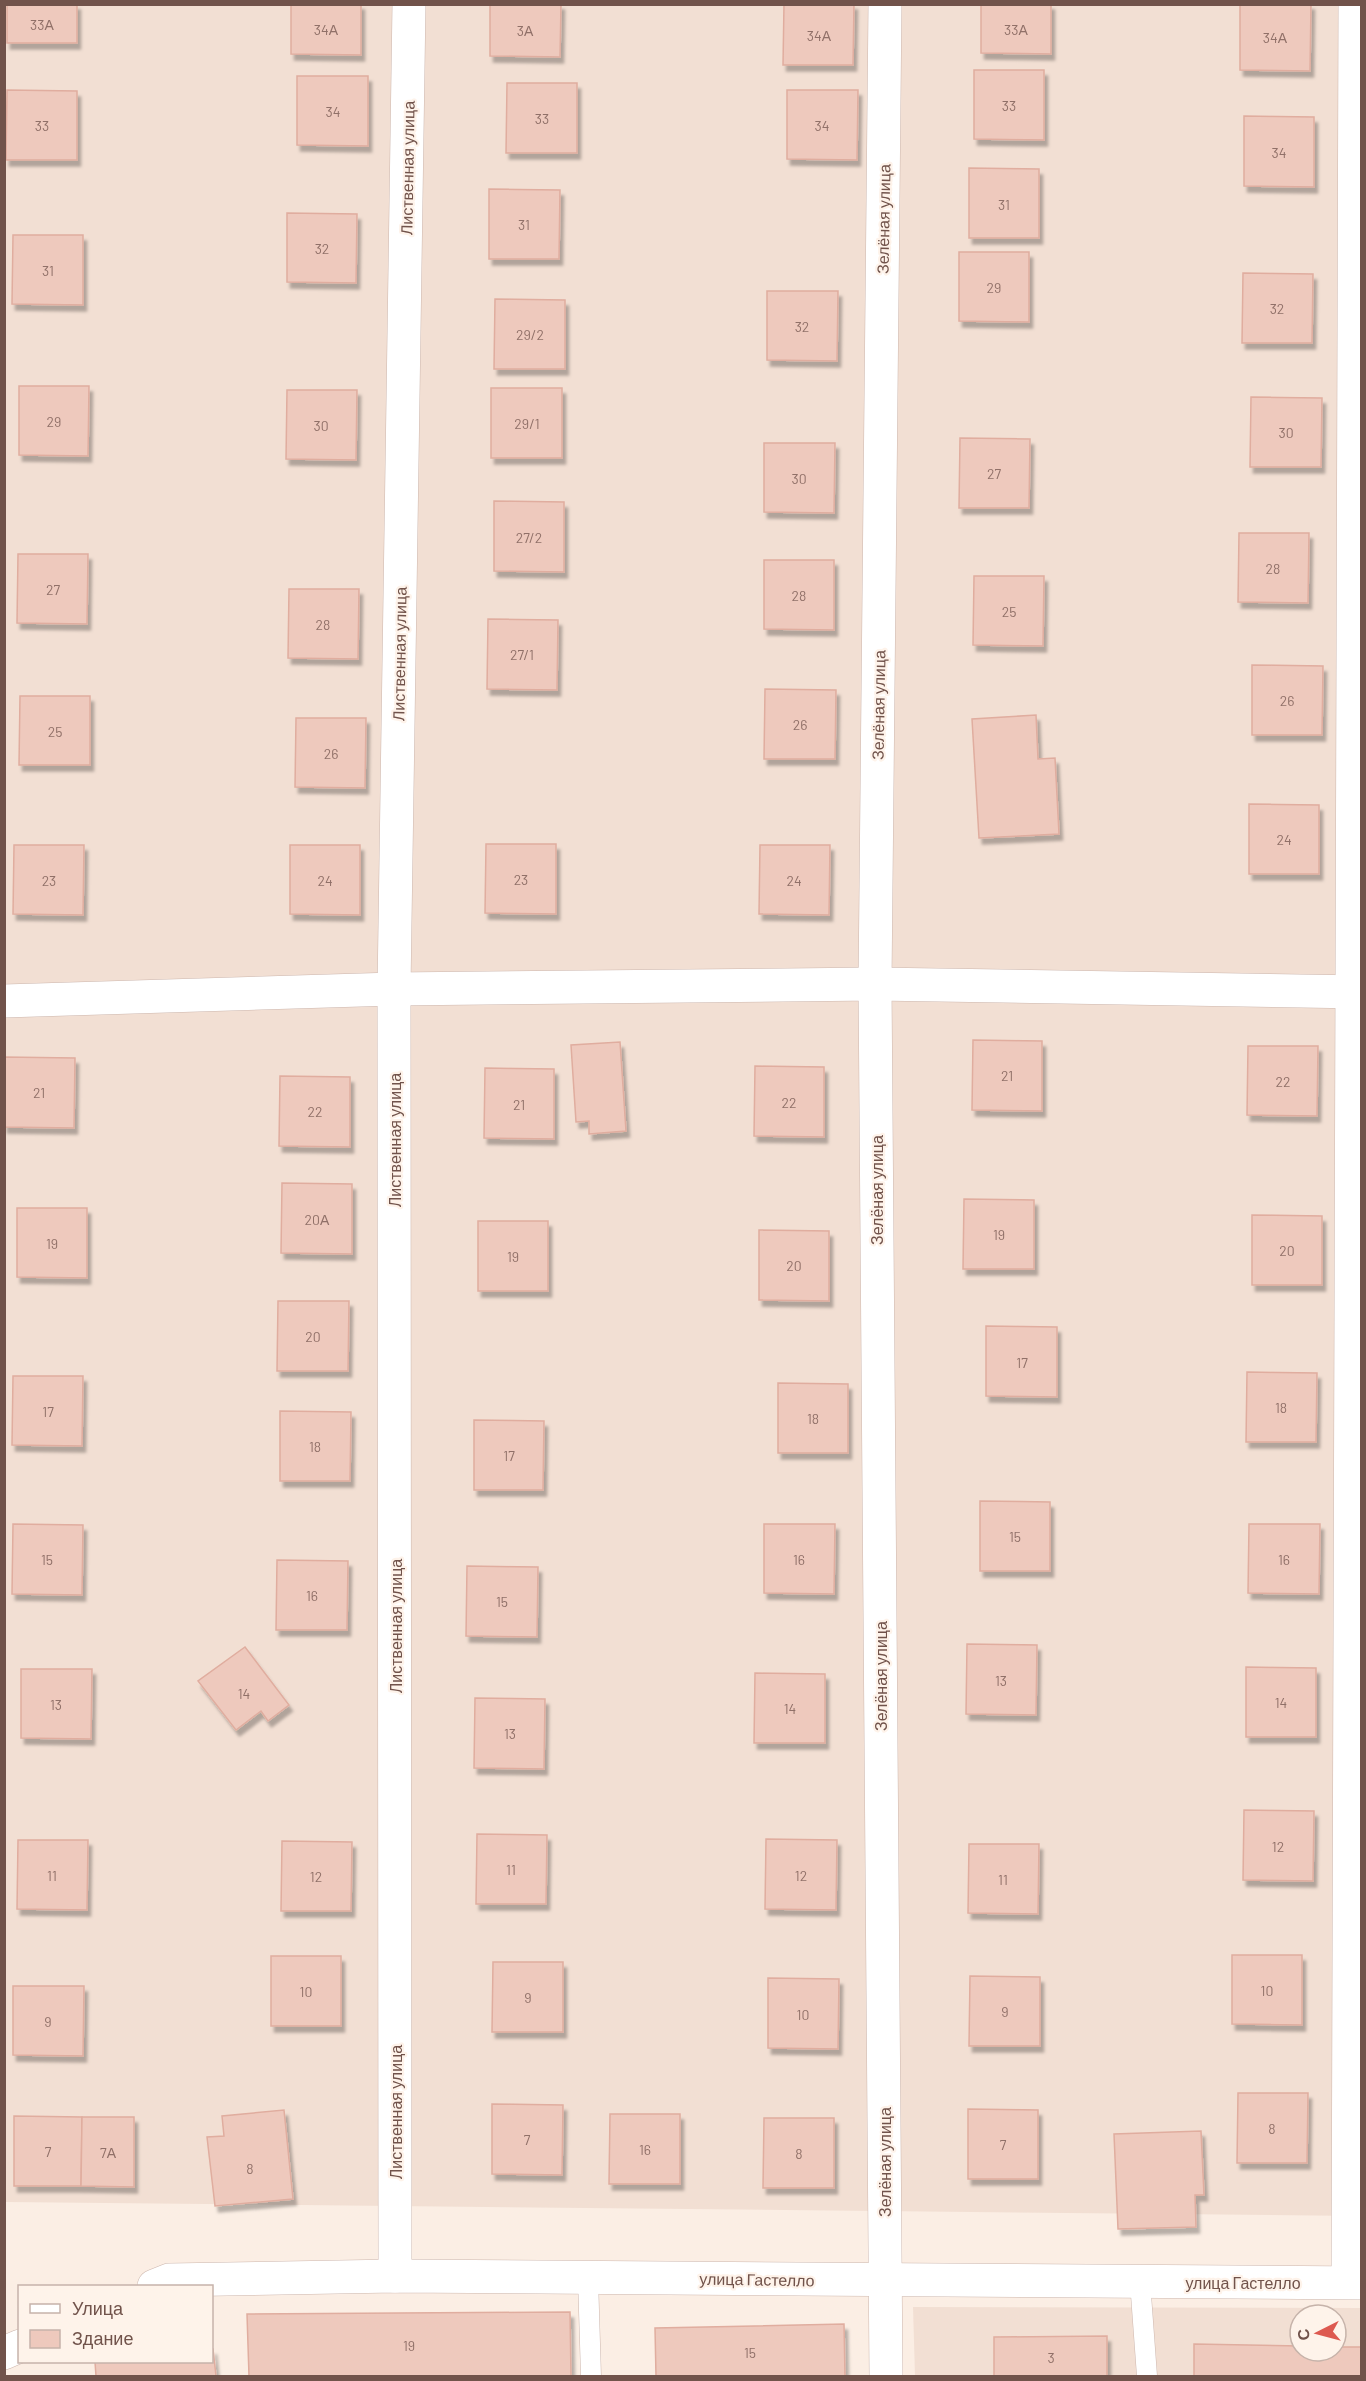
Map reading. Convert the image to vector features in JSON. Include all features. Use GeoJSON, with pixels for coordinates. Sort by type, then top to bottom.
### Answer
{"type":"FeatureCollection","features":[{"type":"Feature","properties":{"kind":"street","name":"Лиственная улица"},"geometry":{"type":"LineString","coordinates":[[395,2276],[394,989],[409,4]]}},
{"type":"Feature","properties":{"kind":"street","name":"Зелёная улица"},"geometry":{"type":"LineString","coordinates":[[885,4],[874,984],[886,2376]]}},
{"type":"Feature","properties":{"kind":"street"},"geometry":{"type":"LineString","coordinates":[[1355,4],[1357,992],[1355,2282]]}},
{"type":"Feature","properties":{"kind":"street"},"geometry":{"type":"LineString","coordinates":[[4,1001],[394,989],[874,984],[1357,992]]}},
{"type":"Feature","properties":{"kind":"street","name":"улица Гастелло"},"geometry":{"type":"LineString","coordinates":[[156,2285],[169,2280],[395,2276],[1355,2282]]}},
{"type":"Feature","properties":{"kind":"street"},"geometry":{"type":"LineString","coordinates":[[4,2353],[18,2347]]}},
{"type":"Feature","properties":{"kind":"lane"},"geometry":{"type":"LineString","coordinates":[[588,2278],[591,2376]]}},
{"type":"Feature","properties":{"kind":"lane"},"geometry":{"type":"LineString","coordinates":[[1140,2281],[1147,2376]]}},
{"type":"Feature","properties":{"kind":"shaded area"},"geometry":{"type":"Polygon","coordinates":[[[5,5],[1361,5],[1361,2216],[5,2202],[5,5]]]}},
{"type":"Feature","properties":{"kind":"shaded area"},"geometry":{"type":"Polygon","coordinates":[[[913,2307],[1288,2308],[1288,2363],[1348,2363],[1348,2308],[1361,2308],[1361,2376],[915,2376],[913,2307]]]}},
{"type":"Feature","properties":{"kind":"building"},"geometry":{"type":"Polygon","coordinates":[[[7,4],[77,4],[77,43],[7,43],[7,4]]]}},
{"type":"Feature","properties":{"kind":"building"},"geometry":{"type":"Polygon","coordinates":[[[291,4],[361,4],[361,55],[291,54],[291,4]]]}},
{"type":"Feature","properties":{"kind":"building"},"geometry":{"type":"Polygon","coordinates":[[[490,4],[561,4],[560,57],[490,56],[490,4]]]}},
{"type":"Feature","properties":{"kind":"building"},"geometry":{"type":"Polygon","coordinates":[[[784,4],[854,4],[853,65],[783,65],[784,4]]]}},
{"type":"Feature","properties":{"kind":"building"},"geometry":{"type":"Polygon","coordinates":[[[981,4],[1051,4],[1051,54],[981,53],[981,4]]]}},
{"type":"Feature","properties":{"kind":"building"},"geometry":{"type":"Polygon","coordinates":[[[1240,4],[1311,4],[1310,71],[1240,70],[1240,4]]]}},
{"type":"Feature","properties":{"kind":"building"},"geometry":{"type":"Polygon","coordinates":[[[974,70],[1044,70],[1044,140],[974,139],[974,70]]]}},
{"type":"Feature","properties":{"kind":"building"},"geometry":{"type":"Polygon","coordinates":[[[297,76],[368,76],[368,146],[297,145],[297,76]]]}},
{"type":"Feature","properties":{"kind":"building"},"geometry":{"type":"Polygon","coordinates":[[[507,83],[577,83],[577,153],[506,153],[507,83]]]}},
{"type":"Feature","properties":{"kind":"building"},"geometry":{"type":"Polygon","coordinates":[[[7,90],[77,91],[77,160],[6,160],[7,90]]]}},
{"type":"Feature","properties":{"kind":"building"},"geometry":{"type":"Polygon","coordinates":[[[787,90],[858,90],[857,160],[787,159],[787,90]]]}},
{"type":"Feature","properties":{"kind":"building"},"geometry":{"type":"Polygon","coordinates":[[[1244,116],[1314,117],[1314,187],[1244,186],[1244,116]]]}},
{"type":"Feature","properties":{"kind":"building"},"geometry":{"type":"Polygon","coordinates":[[[969,168],[1039,169],[1039,238],[969,238],[969,168]]]}},
{"type":"Feature","properties":{"kind":"building"},"geometry":{"type":"Polygon","coordinates":[[[489,189],[560,190],[559,259],[489,259],[489,189]]]}},
{"type":"Feature","properties":{"kind":"building"},"geometry":{"type":"Polygon","coordinates":[[[287,213],[357,214],[356,283],[287,282],[287,213]]]}},
{"type":"Feature","properties":{"kind":"building"},"geometry":{"type":"Polygon","coordinates":[[[13,235],[83,235],[83,305],[12,304],[13,235]]]}},
{"type":"Feature","properties":{"kind":"building"},"geometry":{"type":"Polygon","coordinates":[[[959,252],[1029,252],[1029,322],[959,321],[959,252]]]}},
{"type":"Feature","properties":{"kind":"building"},"geometry":{"type":"Polygon","coordinates":[[[1243,273],[1313,274],[1312,343],[1242,343],[1243,273]]]}},
{"type":"Feature","properties":{"kind":"building"},"geometry":{"type":"Polygon","coordinates":[[[767,291],[838,291],[837,361],[767,360],[767,291]]]}},
{"type":"Feature","properties":{"kind":"building"},"geometry":{"type":"Polygon","coordinates":[[[495,299],[565,300],[565,369],[494,369],[495,299]]]}},
{"type":"Feature","properties":{"kind":"building"},"geometry":{"type":"Polygon","coordinates":[[[19,386],[89,386],[88,456],[19,455],[19,386]]]}},
{"type":"Feature","properties":{"kind":"building"},"geometry":{"type":"Polygon","coordinates":[[[491,388],[562,388],[562,458],[491,458],[491,388]]]}},
{"type":"Feature","properties":{"kind":"building"},"geometry":{"type":"Polygon","coordinates":[[[287,390],[357,390],[356,460],[286,459],[287,390]]]}},
{"type":"Feature","properties":{"kind":"building"},"geometry":{"type":"Polygon","coordinates":[[[1251,397],[1322,398],[1321,467],[1250,467],[1251,397]]]}},
{"type":"Feature","properties":{"kind":"building"},"geometry":{"type":"Polygon","coordinates":[[[960,438],[1030,439],[1029,508],[959,508],[960,438]]]}},
{"type":"Feature","properties":{"kind":"building"},"geometry":{"type":"Polygon","coordinates":[[[764,443],[835,443],[834,513],[764,512],[764,443]]]}},
{"type":"Feature","properties":{"kind":"building"},"geometry":{"type":"Polygon","coordinates":[[[494,501],[564,502],[564,572],[494,571],[494,501]]]}},
{"type":"Feature","properties":{"kind":"building"},"geometry":{"type":"Polygon","coordinates":[[[1239,533],[1309,533],[1308,603],[1238,602],[1239,533]]]}},
{"type":"Feature","properties":{"kind":"building"},"geometry":{"type":"Polygon","coordinates":[[[18,554],[88,554],[87,624],[17,623],[18,554]]]}},
{"type":"Feature","properties":{"kind":"building"},"geometry":{"type":"Polygon","coordinates":[[[764,560],[834,560],[834,630],[764,629],[764,560]]]}},
{"type":"Feature","properties":{"kind":"building"},"geometry":{"type":"Polygon","coordinates":[[[974,576],[1044,576],[1043,646],[973,645],[974,576]]]}},
{"type":"Feature","properties":{"kind":"building"},"geometry":{"type":"Polygon","coordinates":[[[289,589],[359,589],[358,659],[288,658],[289,589]]]}},
{"type":"Feature","properties":{"kind":"building"},"geometry":{"type":"Polygon","coordinates":[[[488,619],[558,620],[557,690],[487,689],[488,619]]]}},
{"type":"Feature","properties":{"kind":"building"},"geometry":{"type":"Polygon","coordinates":[[[1252,665],[1323,666],[1322,735],[1252,735],[1252,665]]]}},
{"type":"Feature","properties":{"kind":"building"},"geometry":{"type":"Polygon","coordinates":[[[765,689],[836,690],[835,759],[764,759],[765,689]]]}},
{"type":"Feature","properties":{"kind":"building"},"geometry":{"type":"Polygon","coordinates":[[[20,696],[90,696],[90,765],[19,765],[20,696]]]}},
{"type":"Feature","properties":{"kind":"building"},"geometry":{"type":"Polygon","coordinates":[[[1036,715],[1038,759],[1055,758],[1059,834],[979,838],[972,719],[1036,715]]]}},
{"type":"Feature","properties":{"kind":"building"},"geometry":{"type":"Polygon","coordinates":[[[296,718],[366,718],[365,788],[295,787],[296,718]]]}},
{"type":"Feature","properties":{"kind":"building"},"geometry":{"type":"Polygon","coordinates":[[[1249,804],[1319,805],[1319,874],[1249,874],[1249,804]]]}},
{"type":"Feature","properties":{"kind":"building"},"geometry":{"type":"Polygon","coordinates":[[[486,844],[556,844],[556,914],[485,913],[486,844]]]}},
{"type":"Feature","properties":{"kind":"building"},"geometry":{"type":"Polygon","coordinates":[[[14,845],[84,845],[83,915],[13,914],[14,845]]]}},
{"type":"Feature","properties":{"kind":"building"},"geometry":{"type":"Polygon","coordinates":[[[290,845],[360,845],[360,915],[290,914],[290,845]]]}},
{"type":"Feature","properties":{"kind":"building"},"geometry":{"type":"Polygon","coordinates":[[[760,845],[830,845],[829,915],[759,914],[760,845]]]}},
{"type":"Feature","properties":{"kind":"building"},"geometry":{"type":"Polygon","coordinates":[[[973,1040],[1042,1041],[1042,1111],[972,1110],[973,1040]]]}},
{"type":"Feature","properties":{"kind":"building"},"geometry":{"type":"Polygon","coordinates":[[[620,1042],[626,1131],[589,1134],[589,1121],[576,1122],[571,1045],[620,1042]]]}},
{"type":"Feature","properties":{"kind":"building"},"geometry":{"type":"Polygon","coordinates":[[[1248,1046],[1318,1046],[1317,1116],[1247,1115],[1248,1046]]]}},
{"type":"Feature","properties":{"kind":"building"},"geometry":{"type":"Polygon","coordinates":[[[4,1057],[75,1058],[74,1128],[4,1127],[4,1057]]]}},
{"type":"Feature","properties":{"kind":"building"},"geometry":{"type":"Polygon","coordinates":[[[755,1066],[824,1067],[824,1137],[754,1136],[755,1066]]]}},
{"type":"Feature","properties":{"kind":"building"},"geometry":{"type":"Polygon","coordinates":[[[485,1068],[554,1069],[554,1139],[484,1138],[485,1068]]]}},
{"type":"Feature","properties":{"kind":"building"},"geometry":{"type":"Polygon","coordinates":[[[280,1076],[350,1077],[350,1147],[279,1146],[280,1076]]]}},
{"type":"Feature","properties":{"kind":"building"},"geometry":{"type":"Polygon","coordinates":[[[282,1183],[352,1184],[352,1254],[281,1253],[282,1183]]]}},
{"type":"Feature","properties":{"kind":"building"},"geometry":{"type":"Polygon","coordinates":[[[964,1199],[1034,1200],[1034,1269],[963,1269],[964,1199]]]}},
{"type":"Feature","properties":{"kind":"building"},"geometry":{"type":"Polygon","coordinates":[[[17,1208],[87,1208],[87,1278],[17,1277],[17,1208]]]}},
{"type":"Feature","properties":{"kind":"building"},"geometry":{"type":"Polygon","coordinates":[[[1252,1215],[1322,1216],[1322,1285],[1252,1285],[1252,1215]]]}},
{"type":"Feature","properties":{"kind":"building"},"geometry":{"type":"Polygon","coordinates":[[[478,1221],[548,1221],[548,1291],[478,1291],[478,1221]]]}},
{"type":"Feature","properties":{"kind":"building"},"geometry":{"type":"Polygon","coordinates":[[[759,1230],[829,1231],[829,1301],[759,1300],[759,1230]]]}},
{"type":"Feature","properties":{"kind":"building"},"geometry":{"type":"Polygon","coordinates":[[[278,1301],[349,1301],[348,1371],[277,1371],[278,1301]]]}},
{"type":"Feature","properties":{"kind":"building"},"geometry":{"type":"Polygon","coordinates":[[[986,1326],[1057,1327],[1057,1397],[986,1396],[986,1326]]]}},
{"type":"Feature","properties":{"kind":"building"},"geometry":{"type":"Polygon","coordinates":[[[1247,1372],[1317,1373],[1316,1442],[1246,1442],[1247,1372]]]}},
{"type":"Feature","properties":{"kind":"building"},"geometry":{"type":"Polygon","coordinates":[[[13,1376],[83,1376],[82,1446],[12,1445],[13,1376]]]}},
{"type":"Feature","properties":{"kind":"building"},"geometry":{"type":"Polygon","coordinates":[[[778,1383],[848,1384],[848,1453],[778,1453],[778,1383]]]}},
{"type":"Feature","properties":{"kind":"building"},"geometry":{"type":"Polygon","coordinates":[[[280,1411],[351,1412],[350,1481],[280,1481],[280,1411]]]}},
{"type":"Feature","properties":{"kind":"building"},"geometry":{"type":"Polygon","coordinates":[[[474,1420],[544,1421],[543,1490],[474,1490],[474,1420]]]}},
{"type":"Feature","properties":{"kind":"building"},"geometry":{"type":"Polygon","coordinates":[[[980,1501],[1050,1502],[1050,1571],[980,1571],[980,1501]]]}},
{"type":"Feature","properties":{"kind":"building"},"geometry":{"type":"Polygon","coordinates":[[[13,1524],[83,1525],[82,1595],[12,1594],[13,1524]]]}},
{"type":"Feature","properties":{"kind":"building"},"geometry":{"type":"Polygon","coordinates":[[[764,1524],[835,1524],[834,1594],[764,1593],[764,1524]]]}},
{"type":"Feature","properties":{"kind":"building"},"geometry":{"type":"Polygon","coordinates":[[[1249,1524],[1320,1524],[1319,1594],[1248,1593],[1249,1524]]]}},
{"type":"Feature","properties":{"kind":"building"},"geometry":{"type":"Polygon","coordinates":[[[277,1560],[348,1561],[347,1630],[276,1630],[277,1560]]]}},
{"type":"Feature","properties":{"kind":"building"},"geometry":{"type":"Polygon","coordinates":[[[467,1566],[538,1567],[537,1637],[466,1636],[467,1566]]]}},
{"type":"Feature","properties":{"kind":"building"},"geometry":{"type":"Polygon","coordinates":[[[967,1644],[1037,1645],[1036,1715],[966,1714],[967,1644]]]}},
{"type":"Feature","properties":{"kind":"building"},"geometry":{"type":"Polygon","coordinates":[[[245,1647],[289,1705],[268,1721],[261,1711],[236,1730],[198,1681],[245,1647]]]}},
{"type":"Feature","properties":{"kind":"building"},"geometry":{"type":"Polygon","coordinates":[[[1246,1667],[1316,1668],[1316,1737],[1246,1737],[1246,1667]]]}},
{"type":"Feature","properties":{"kind":"building"},"geometry":{"type":"Polygon","coordinates":[[[21,1669],[92,1669],[91,1739],[21,1738],[21,1669]]]}},
{"type":"Feature","properties":{"kind":"building"},"geometry":{"type":"Polygon","coordinates":[[[755,1673],[825,1674],[825,1743],[754,1743],[755,1673]]]}},
{"type":"Feature","properties":{"kind":"building"},"geometry":{"type":"Polygon","coordinates":[[[475,1698],[545,1699],[544,1769],[474,1768],[475,1698]]]}},
{"type":"Feature","properties":{"kind":"building"},"geometry":{"type":"Polygon","coordinates":[[[1244,1810],[1314,1811],[1313,1881],[1243,1880],[1244,1810]]]}},
{"type":"Feature","properties":{"kind":"building"},"geometry":{"type":"Polygon","coordinates":[[[477,1834],[547,1835],[546,1904],[476,1904],[477,1834]]]}},
{"type":"Feature","properties":{"kind":"building"},"geometry":{"type":"Polygon","coordinates":[[[766,1839],[837,1840],[836,1910],[765,1909],[766,1839]]]}},
{"type":"Feature","properties":{"kind":"building"},"geometry":{"type":"Polygon","coordinates":[[[18,1840],[88,1840],[87,1910],[17,1909],[18,1840]]]}},
{"type":"Feature","properties":{"kind":"building"},"geometry":{"type":"Polygon","coordinates":[[[282,1841],[352,1842],[351,1911],[281,1911],[282,1841]]]}},
{"type":"Feature","properties":{"kind":"building"},"geometry":{"type":"Polygon","coordinates":[[[969,1844],[1039,1844],[1038,1914],[968,1913],[969,1844]]]}},
{"type":"Feature","properties":{"kind":"building"},"geometry":{"type":"Polygon","coordinates":[[[1232,1955],[1302,1955],[1302,2025],[1232,2024],[1232,1955]]]}},
{"type":"Feature","properties":{"kind":"building"},"geometry":{"type":"Polygon","coordinates":[[[271,1956],[341,1956],[341,2026],[271,2026],[271,1956]]]}},
{"type":"Feature","properties":{"kind":"building"},"geometry":{"type":"Polygon","coordinates":[[[493,1962],[563,1962],[563,2032],[492,2032],[493,1962]]]}},
{"type":"Feature","properties":{"kind":"building"},"geometry":{"type":"Polygon","coordinates":[[[970,1976],[1040,1977],[1040,2046],[969,2046],[970,1976]]]}},
{"type":"Feature","properties":{"kind":"building"},"geometry":{"type":"Polygon","coordinates":[[[768,1978],[839,1979],[838,2049],[768,2048],[768,1978]]]}},
{"type":"Feature","properties":{"kind":"building"},"geometry":{"type":"Polygon","coordinates":[[[13,1986],[84,1986],[83,2056],[13,2055],[13,1986]]]}},
{"type":"Feature","properties":{"kind":"building"},"geometry":{"type":"Polygon","coordinates":[[[1238,2093],[1308,2093],[1307,2163],[1237,2163],[1238,2093]]]}},
{"type":"Feature","properties":{"kind":"building"},"geometry":{"type":"Polygon","coordinates":[[[492,2104],[563,2105],[562,2175],[492,2174],[492,2104]]]}},
{"type":"Feature","properties":{"kind":"building"},"geometry":{"type":"Polygon","coordinates":[[[968,2109],[1038,2110],[1038,2179],[968,2179],[968,2109]]]}},
{"type":"Feature","properties":{"kind":"building"},"geometry":{"type":"Polygon","coordinates":[[[284,2110],[293,2199],[215,2206],[207,2137],[224,2136],[222,2116],[284,2110]]]}},
{"type":"Feature","properties":{"kind":"building"},"geometry":{"type":"Polygon","coordinates":[[[610,2114],[680,2114],[680,2184],[609,2184],[610,2114]]]}},
{"type":"Feature","properties":{"kind":"building"},"geometry":{"type":"Polygon","coordinates":[[[14,2116],[82,2117],[81,2186],[14,2186],[14,2116]]]}},
{"type":"Feature","properties":{"kind":"building"},"geometry":{"type":"Polygon","coordinates":[[[82,2117],[134,2117],[134,2187],[81,2186],[82,2117]]]}},
{"type":"Feature","properties":{"kind":"building"},"geometry":{"type":"Polygon","coordinates":[[[764,2118],[834,2118],[834,2188],[763,2188],[764,2118]]]}},
{"type":"Feature","properties":{"kind":"building"},"geometry":{"type":"Polygon","coordinates":[[[1201,2131],[1204,2195],[1195,2195],[1196,2227],[1118,2229],[1114,2134],[1201,2131]]]}},
{"type":"Feature","properties":{"kind":"building"},"geometry":{"type":"Polygon","coordinates":[[[570,2312],[571,2376],[249,2376],[247,2314],[570,2312]]]}},
{"type":"Feature","properties":{"kind":"building"},"geometry":{"type":"Polygon","coordinates":[[[844,2324],[845,2376],[656,2376],[655,2328],[844,2324]]]}},
{"type":"Feature","properties":{"kind":"building"},"geometry":{"type":"Polygon","coordinates":[[[1107,2336],[1107,2376],[994,2376],[994,2337],[1107,2336]]]}},
{"type":"Feature","properties":{"kind":"building"},"geometry":{"type":"Polygon","coordinates":[[[1194,2344],[1288,2346],[1288,2363],[1348,2363],[1348,2347],[1362,2347],[1362,2376],[1194,2376],[1194,2344]]]}},
{"type":"Feature","properties":{"kind":"building"},"geometry":{"type":"Polygon","coordinates":[[[213,2349],[216,2376],[96,2376],[95,2363],[213,2363],[213,2349]]]}}]}
